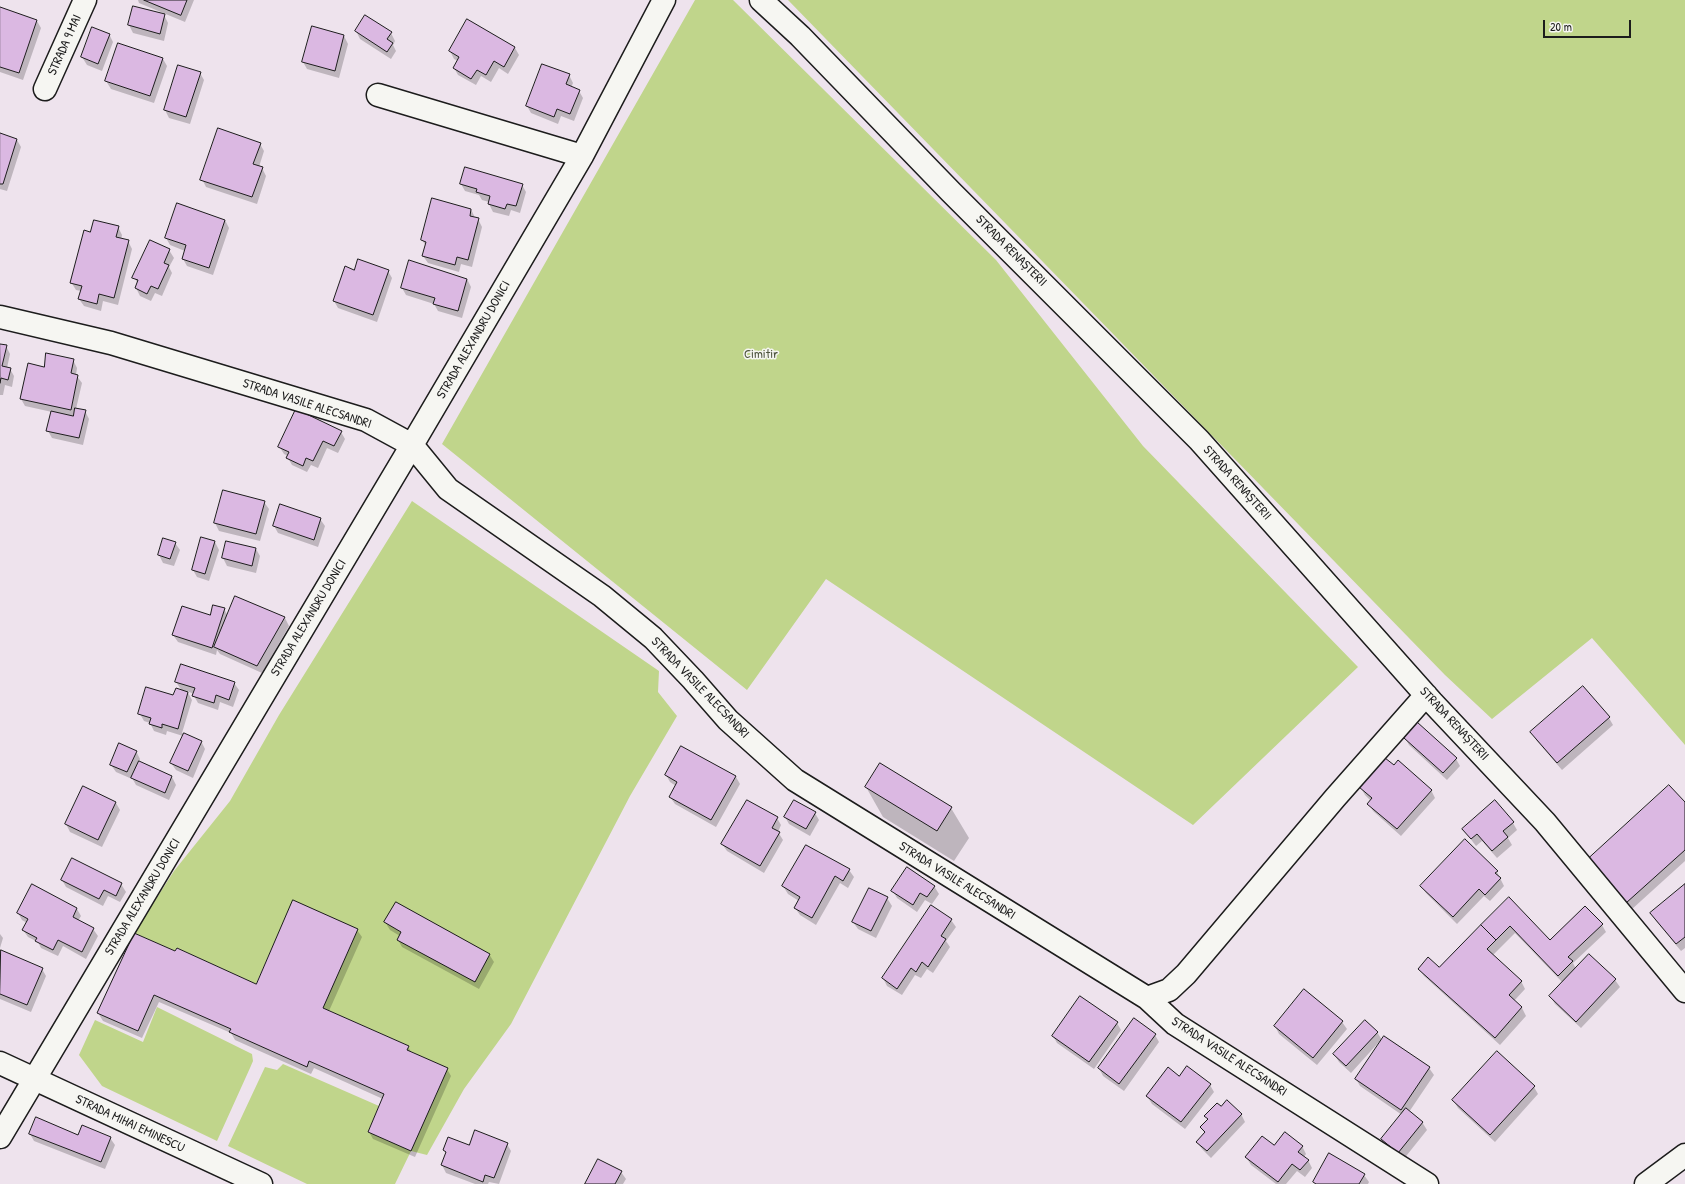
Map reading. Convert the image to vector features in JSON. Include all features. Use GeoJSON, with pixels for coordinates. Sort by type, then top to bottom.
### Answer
{"type":"FeatureCollection","features":[{"type":"Feature","properties":{"kind":"street","name":"STRADA 9 MAI"},"geometry":{"type":"LineString","coordinates":[[45,89],[85,0]]}},
{"type":"Feature","properties":{"kind":"street","name":"STRADA ALEXANDRU DONICI"},"geometry":{"type":"LineString","coordinates":[[0,1137],[412,445],[582,156],[664,0]]}},
{"type":"Feature","properties":{"kind":"street","name":"STRADA RENAȘTERII"},"geometry":{"type":"LineString","coordinates":[[762,0],[800,36],[951,192],[1199,440],[1426,695],[1545,822],[1685,991]]}},
{"type":"Feature","properties":{"kind":"street"},"geometry":{"type":"LineString","coordinates":[[378,95],[582,156]]}},
{"type":"Feature","properties":{"kind":"street","name":"STRADA VASILE ALECSANDRI"},"geometry":{"type":"LineString","coordinates":[[0,317],[111,343],[366,420],[412,445],[448,489],[602,596],[653,638],[728,720],[795,780],[1147,998],[1175,1024],[1427,1184]]}},
{"type":"Feature","properties":{"kind":"street"},"geometry":{"type":"LineString","coordinates":[[1147,998],[1168,990],[1186,974],[1335,798],[1426,695]]}},
{"type":"Feature","properties":{"kind":"street","name":"STRADA MIHAI EMINESCU"},"geometry":{"type":"LineString","coordinates":[[0,1063],[261,1184]]}},
{"type":"Feature","properties":{"kind":"street"},"geometry":{"type":"LineString","coordinates":[[1646,1184],[1685,1155]]}},
{"type":"Feature","properties":{"kind":"green space","name":"Cimitir"},"geometry":{"type":"Polygon","coordinates":[[[695,0],[733,0],[996,260],[1143,446],[1358,667],[1193,825],[826,579],[747,690],[442,444],[695,0]]]}},
{"type":"Feature","properties":{"kind":"green space"},"geometry":{"type":"Polygon","coordinates":[[[788,0],[1685,0],[1685,745],[1592,638],[1492,719],[1445,675],[788,0]]]}},
{"type":"Feature","properties":{"kind":"green space"},"geometry":{"type":"Polygon","coordinates":[[[412,501],[659,671],[658,692],[677,716],[630,796],[511,1024],[464,1089],[427,1155],[411,1151],[395,1184],[307,1184],[228,1146],[265,1067],[277,1070],[283,1064],[379,1106],[368,1132],[410,1150],[447,1068],[407,1050],[409,1046],[323,1008],[293,901],[256,984],[177,948],[175,951],[134,933],[174,871],[230,801],[279,715],[412,501]]]}},
{"type":"Feature","properties":{"kind":"green space"},"geometry":{"type":"Polygon","coordinates":[[[157,1007],[252,1054],[253,1061],[217,1141],[102,1086],[79,1055],[95,1020],[143,1042],[157,1007]]]}},
{"type":"Feature","properties":{"kind":"building"},"geometry":{"type":"Polygon","coordinates":[[[144,0],[187,0],[181,15],[144,0]]]}},
{"type":"Feature","properties":{"kind":"building"},"geometry":{"type":"Polygon","coordinates":[[[133,6],[165,14],[160,34],[128,25],[133,6]]]}},
{"type":"Feature","properties":{"kind":"building"},"geometry":{"type":"Polygon","coordinates":[[[0,7],[37,20],[19,73],[0,67],[0,7]]]}},
{"type":"Feature","properties":{"kind":"building"},"geometry":{"type":"Polygon","coordinates":[[[365,15],[392,32],[387,39],[393,43],[387,52],[355,31],[365,15]]]}},
{"type":"Feature","properties":{"kind":"building"},"geometry":{"type":"Polygon","coordinates":[[[467,19],[515,47],[504,67],[494,61],[486,75],[477,70],[471,79],[453,68],[459,57],[449,51],[467,19]]]}},
{"type":"Feature","properties":{"kind":"building"},"geometry":{"type":"Polygon","coordinates":[[[312,26],[344,35],[335,71],[302,62],[312,26]]]}},
{"type":"Feature","properties":{"kind":"building"},"geometry":{"type":"Polygon","coordinates":[[[92,27],[110,34],[98,64],[81,57],[92,27]]]}},
{"type":"Feature","properties":{"kind":"building"},"geometry":{"type":"Polygon","coordinates":[[[118,43],[163,58],[150,96],[105,81],[118,43]]]}},
{"type":"Feature","properties":{"kind":"building"},"geometry":{"type":"Polygon","coordinates":[[[542,64],[570,74],[566,84],[580,90],[570,114],[557,109],[554,117],[526,106],[542,64]]]}},
{"type":"Feature","properties":{"kind":"building"},"geometry":{"type":"Polygon","coordinates":[[[178,65],[201,72],[186,117],[164,110],[178,65]]]}},
{"type":"Feature","properties":{"kind":"building"},"geometry":{"type":"Polygon","coordinates":[[[218,128],[261,143],[253,164],[263,167],[252,197],[200,180],[218,128]]]}},
{"type":"Feature","properties":{"kind":"building"},"geometry":{"type":"Polygon","coordinates":[[[0,133],[17,139],[3,184],[0,184],[0,133]]]}},
{"type":"Feature","properties":{"kind":"building"},"geometry":{"type":"Polygon","coordinates":[[[465,167],[523,184],[516,206],[507,204],[505,209],[488,204],[490,196],[476,192],[477,189],[460,184],[465,167]]]}},
{"type":"Feature","properties":{"kind":"building"},"geometry":{"type":"Polygon","coordinates":[[[432,198],[471,209],[470,216],[479,218],[468,260],[457,257],[455,265],[422,256],[426,242],[421,240],[432,198]]]}},
{"type":"Feature","properties":{"kind":"building"},"geometry":{"type":"Polygon","coordinates":[[[177,203],[225,220],[209,268],[182,259],[186,245],[165,238],[177,203]]]}},
{"type":"Feature","properties":{"kind":"building"},"geometry":{"type":"Polygon","coordinates":[[[94,220],[119,226],[116,237],[129,240],[114,298],[99,294],[97,304],[78,299],[82,286],[70,283],[84,230],[90,232],[94,220]]]}},
{"type":"Feature","properties":{"kind":"building"},"geometry":{"type":"Polygon","coordinates":[[[150,240],[170,249],[164,263],[169,265],[158,289],[151,286],[147,294],[135,288],[138,280],[132,278],[150,240]]]}},
{"type":"Feature","properties":{"kind":"building"},"geometry":{"type":"Polygon","coordinates":[[[358,259],[389,270],[373,315],[333,301],[345,266],[354,270],[358,259]]]}},
{"type":"Feature","properties":{"kind":"building"},"geometry":{"type":"Polygon","coordinates":[[[409,260],[467,279],[458,311],[433,304],[435,298],[401,288],[409,260]]]}},
{"type":"Feature","properties":{"kind":"building"},"geometry":{"type":"Polygon","coordinates":[[[0,344],[7,345],[2,366],[11,368],[8,380],[1,378],[0,383],[0,344]]]}},
{"type":"Feature","properties":{"kind":"building"},"geometry":{"type":"Polygon","coordinates":[[[46,353],[74,359],[71,373],[78,375],[71,410],[20,399],[28,363],[44,367],[46,353]]]}},
{"type":"Feature","properties":{"kind":"building"},"geometry":{"type":"Polygon","coordinates":[[[75,408],[86,410],[79,438],[46,431],[51,411],[73,416],[75,408]]]}},
{"type":"Feature","properties":{"kind":"building"},"geometry":{"type":"Polygon","coordinates":[[[296,409],[342,431],[334,446],[323,441],[313,461],[306,458],[303,466],[286,458],[289,452],[278,447],[296,409]]]}},
{"type":"Feature","properties":{"kind":"building"},"geometry":{"type":"Polygon","coordinates":[[[223,490],[265,501],[256,534],[214,523],[223,490]]]}},
{"type":"Feature","properties":{"kind":"building"},"geometry":{"type":"Polygon","coordinates":[[[280,504],[321,518],[314,540],[273,526],[280,504]]]}},
{"type":"Feature","properties":{"kind":"building"},"geometry":{"type":"Polygon","coordinates":[[[201,537],[215,541],[205,574],[192,570],[201,537]]]}},
{"type":"Feature","properties":{"kind":"building"},"geometry":{"type":"Polygon","coordinates":[[[163,538],[176,542],[170,559],[158,555],[163,538]]]}},
{"type":"Feature","properties":{"kind":"building"},"geometry":{"type":"Polygon","coordinates":[[[226,541],[256,548],[252,566],[222,558],[226,541]]]}},
{"type":"Feature","properties":{"kind":"building"},"geometry":{"type":"Polygon","coordinates":[[[235,596],[285,617],[257,666],[214,647],[235,596]]]}},
{"type":"Feature","properties":{"kind":"building"},"geometry":{"type":"Polygon","coordinates":[[[213,605],[225,608],[212,648],[172,635],[182,606],[210,615],[213,605]]]}},
{"type":"Feature","properties":{"kind":"building"},"geometry":{"type":"Polygon","coordinates":[[[181,664],[235,682],[229,700],[216,695],[214,703],[192,696],[195,688],[175,682],[181,664]]]}},
{"type":"Feature","properties":{"kind":"building"},"geometry":{"type":"Polygon","coordinates":[[[1583,686],[1610,717],[1557,763],[1530,732],[1583,686]]]}},
{"type":"Feature","properties":{"kind":"building"},"geometry":{"type":"Polygon","coordinates":[[[146,687],[173,695],[176,688],[188,692],[178,729],[162,724],[162,728],[149,724],[151,718],[138,714],[146,687]]]}},
{"type":"Feature","properties":{"kind":"building"},"geometry":{"type":"Polygon","coordinates":[[[1417,722],[1457,758],[1443,773],[1404,738],[1417,722]]]}},
{"type":"Feature","properties":{"kind":"building"},"geometry":{"type":"Polygon","coordinates":[[[184,733],[202,741],[188,771],[170,763],[184,733]]]}},
{"type":"Feature","properties":{"kind":"building"},"geometry":{"type":"Polygon","coordinates":[[[119,743],[137,751],[127,772],[110,765],[119,743]]]}},
{"type":"Feature","properties":{"kind":"building"},"geometry":{"type":"Polygon","coordinates":[[[681,746],[736,776],[711,820],[669,797],[677,782],[665,775],[681,746]]]}},
{"type":"Feature","properties":{"kind":"building"},"geometry":{"type":"Polygon","coordinates":[[[1385,758],[1394,765],[1398,760],[1432,790],[1397,829],[1367,804],[1372,798],[1359,787],[1385,758]]]}},
{"type":"Feature","properties":{"kind":"building"},"geometry":{"type":"Polygon","coordinates":[[[139,761],[172,776],[165,793],[131,778],[139,761]]]}},
{"type":"Feature","properties":{"kind":"building"},"geometry":{"type":"Polygon","coordinates":[[[880,763],[952,807],[937,831],[865,787],[880,763]]]}},
{"type":"Feature","properties":{"kind":"building"},"geometry":{"type":"Polygon","coordinates":[[[1669,785],[1685,802],[1685,850],[1626,903],[1587,860],[1669,785]]]}},
{"type":"Feature","properties":{"kind":"building"},"geometry":{"type":"Polygon","coordinates":[[[83,786],[116,802],[98,840],[65,824],[83,786]]]}},
{"type":"Feature","properties":{"kind":"building"},"geometry":{"type":"Polygon","coordinates":[[[747,800],[778,817],[772,828],[780,832],[760,866],[721,844],[747,800]]]}},
{"type":"Feature","properties":{"kind":"building"},"geometry":{"type":"Polygon","coordinates":[[[794,800],[816,812],[806,829],[784,817],[794,800]]]}},
{"type":"Feature","properties":{"kind":"building"},"geometry":{"type":"Polygon","coordinates":[[[1495,800],[1514,822],[1503,831],[1508,837],[1492,851],[1477,834],[1471,839],[1462,829],[1495,800]]]}},
{"type":"Feature","properties":{"kind":"building"},"geometry":{"type":"Polygon","coordinates":[[[1465,839],[1498,871],[1495,873],[1501,878],[1485,895],[1479,889],[1453,917],[1420,886],[1465,839]]]}},
{"type":"Feature","properties":{"kind":"building"},"geometry":{"type":"Polygon","coordinates":[[[806,845],[850,869],[843,881],[835,876],[812,918],[794,908],[800,897],[782,886],[806,845]]]}},
{"type":"Feature","properties":{"kind":"building"},"geometry":{"type":"Polygon","coordinates":[[[72,858],[122,883],[116,896],[104,890],[99,899],[61,880],[72,858]]]}},
{"type":"Feature","properties":{"kind":"building"},"geometry":{"type":"Polygon","coordinates":[[[907,867],[935,886],[927,897],[920,893],[913,905],[891,891],[907,867]]]}},
{"type":"Feature","properties":{"kind":"building"},"geometry":{"type":"Polygon","coordinates":[[[32,884],[77,908],[73,917],[94,928],[82,952],[58,940],[53,950],[35,941],[37,938],[22,930],[28,919],[17,913],[32,884]]]}},
{"type":"Feature","properties":{"kind":"building"},"geometry":{"type":"Polygon","coordinates":[[[1685,884],[1685,937],[1676,944],[1650,913],[1685,884]]]}},
{"type":"Feature","properties":{"kind":"building"},"geometry":{"type":"Polygon","coordinates":[[[869,888],[888,897],[871,931],[852,922],[869,888]]]}},
{"type":"Feature","properties":{"kind":"building"},"geometry":{"type":"Polygon","coordinates":[[[1509,897],[1550,940],[1585,906],[1603,924],[1568,957],[1573,961],[1558,976],[1510,926],[1496,940],[1481,925],[1509,897]]]}},
{"type":"Feature","properties":{"kind":"building"},"geometry":{"type":"Polygon","coordinates":[[[293,900],[358,929],[323,1008],[409,1046],[407,1050],[448,1068],[411,1151],[368,1132],[384,1094],[309,1061],[307,1067],[229,1032],[231,1029],[154,995],[138,1031],[97,1013],[134,933],[175,951],[177,948],[256,984],[293,900]]]}},
{"type":"Feature","properties":{"kind":"building"},"geometry":{"type":"Polygon","coordinates":[[[396,902],[490,954],[475,982],[397,940],[401,932],[384,922],[396,902]]]}},
{"type":"Feature","properties":{"kind":"building"},"geometry":{"type":"Polygon","coordinates":[[[931,905],[952,919],[941,936],[946,939],[928,967],[922,962],[916,972],[911,968],[897,989],[882,978],[931,905]]]}},
{"type":"Feature","properties":{"kind":"building"},"geometry":{"type":"Polygon","coordinates":[[[1481,925],[1496,940],[1487,949],[1522,981],[1509,995],[1522,1007],[1495,1038],[1418,969],[1428,957],[1439,967],[1481,925]]]}},
{"type":"Feature","properties":{"kind":"building"},"geometry":{"type":"Polygon","coordinates":[[[1,950],[43,968],[27,1005],[0,994],[1,950]]]}},
{"type":"Feature","properties":{"kind":"building"},"geometry":{"type":"Polygon","coordinates":[[[1589,954],[1616,979],[1576,1022],[1549,996],[1589,954]]]}},
{"type":"Feature","properties":{"kind":"building"},"geometry":{"type":"Polygon","coordinates":[[[1304,989],[1343,1021],[1313,1058],[1274,1026],[1304,989]]]}},
{"type":"Feature","properties":{"kind":"building"},"geometry":{"type":"Polygon","coordinates":[[[1080,996],[1118,1022],[1089,1062],[1052,1036],[1080,996]]]}},
{"type":"Feature","properties":{"kind":"building"},"geometry":{"type":"Polygon","coordinates":[[[1134,1018],[1156,1034],[1119,1084],[1098,1068],[1134,1018]]]}},
{"type":"Feature","properties":{"kind":"building"},"geometry":{"type":"Polygon","coordinates":[[[1365,1020],[1378,1032],[1346,1066],[1333,1054],[1365,1020]]]}},
{"type":"Feature","properties":{"kind":"building"},"geometry":{"type":"Polygon","coordinates":[[[1384,1036],[1430,1067],[1401,1110],[1355,1079],[1384,1036]]]}},
{"type":"Feature","properties":{"kind":"building"},"geometry":{"type":"Polygon","coordinates":[[[1497,1051],[1535,1086],[1490,1135],[1452,1100],[1497,1051]]]}},
{"type":"Feature","properties":{"kind":"building"},"geometry":{"type":"Polygon","coordinates":[[[1187,1066],[1211,1084],[1181,1122],[1146,1096],[1168,1067],[1179,1076],[1187,1066]]]}},
{"type":"Feature","properties":{"kind":"building"},"geometry":{"type":"Polygon","coordinates":[[[1227,1100],[1242,1114],[1207,1151],[1196,1142],[1205,1132],[1200,1127],[1208,1119],[1204,1116],[1217,1103],[1221,1106],[1227,1100]]]}},
{"type":"Feature","properties":{"kind":"building"},"geometry":{"type":"Polygon","coordinates":[[[1406,1108],[1423,1122],[1398,1153],[1381,1139],[1406,1108]]]}},
{"type":"Feature","properties":{"kind":"building"},"geometry":{"type":"Polygon","coordinates":[[[36,1117],[78,1135],[82,1125],[111,1137],[101,1162],[29,1134],[36,1117]]]}},
{"type":"Feature","properties":{"kind":"building"},"geometry":{"type":"Polygon","coordinates":[[[475,1130],[508,1143],[494,1178],[485,1175],[483,1182],[441,1165],[446,1152],[443,1150],[448,1137],[469,1145],[475,1130]]]}},
{"type":"Feature","properties":{"kind":"building"},"geometry":{"type":"Polygon","coordinates":[[[1285,1132],[1303,1146],[1298,1152],[1309,1160],[1300,1170],[1292,1164],[1278,1182],[1245,1157],[1262,1136],[1274,1145],[1285,1132]]]}},
{"type":"Feature","properties":{"kind":"building"},"geometry":{"type":"Polygon","coordinates":[[[1329,1153],[1365,1174],[1359,1184],[1316,1184],[1313,1182],[1329,1153]]]}},
{"type":"Feature","properties":{"kind":"building"},"geometry":{"type":"Polygon","coordinates":[[[598,1159],[622,1171],[615,1184],[585,1184],[598,1159]]]}}]}
